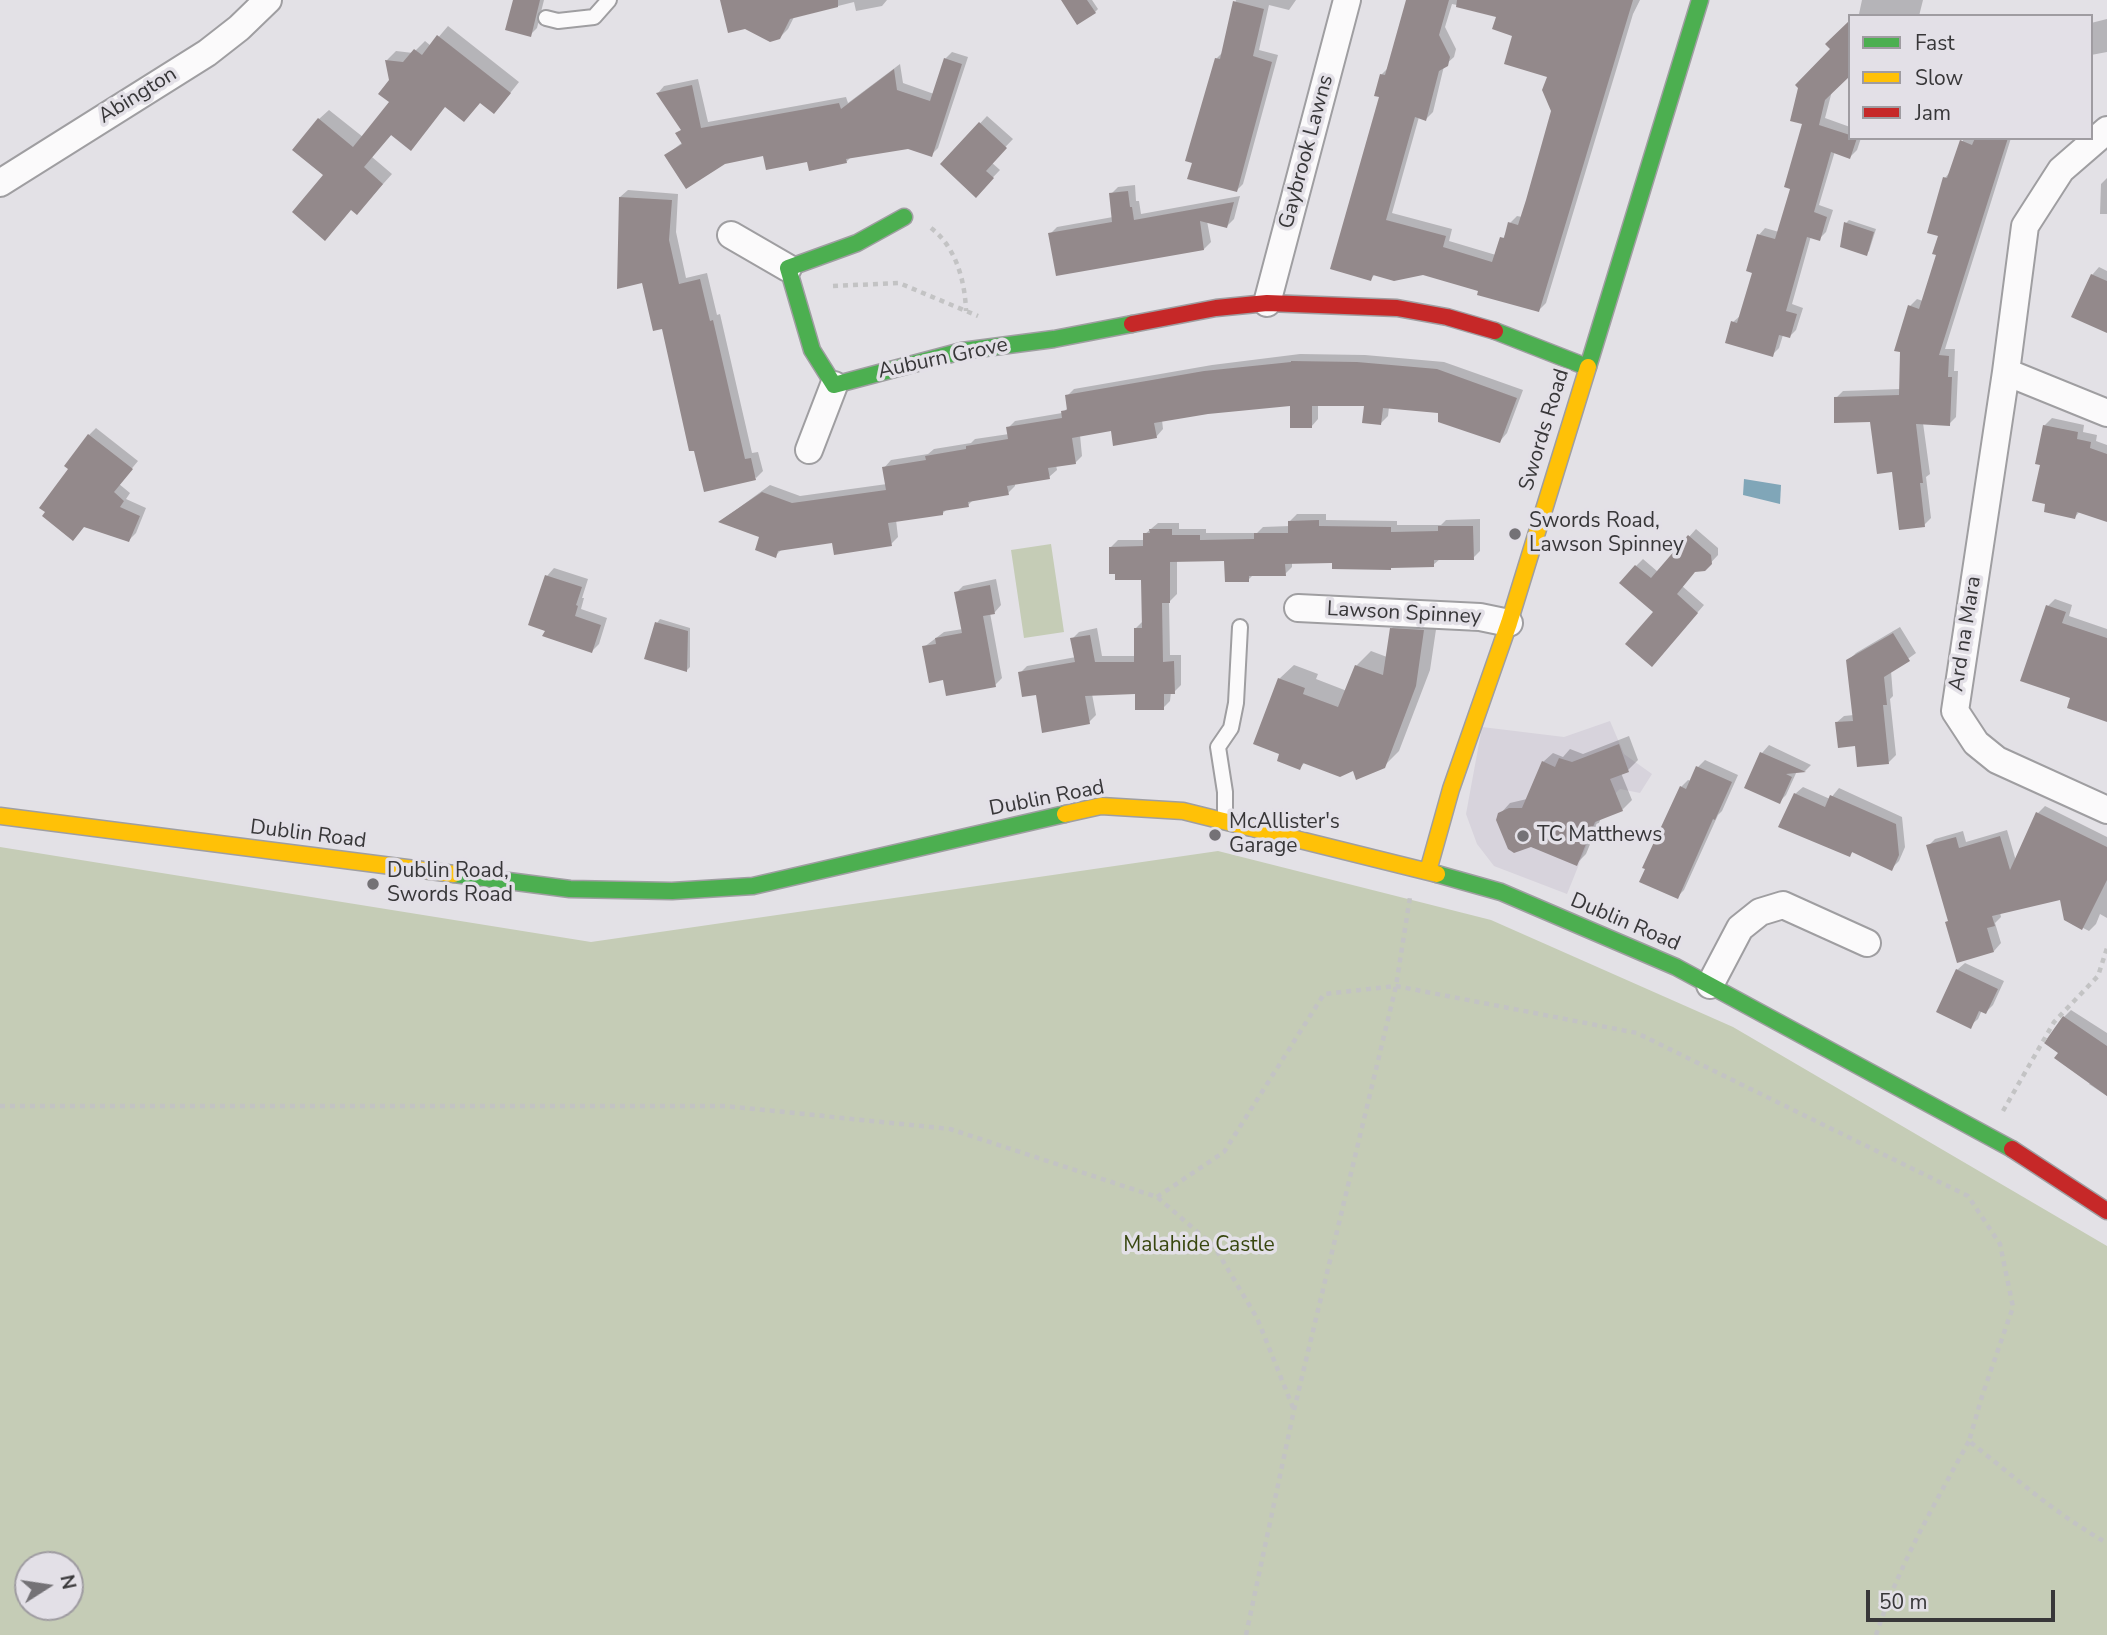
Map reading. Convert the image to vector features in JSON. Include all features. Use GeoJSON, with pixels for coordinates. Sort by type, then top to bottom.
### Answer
{"type":"FeatureCollection","features":[{"type":"Feature","properties":{"kind":"main road","name":"Swords Road"},"geometry":{"type":"LineString","coordinates":[[1429,871],[1451,789],[1509,623],[1700,0]]}},
{"type":"Feature","properties":{"kind":"main road"},"geometry":{"type":"LineString","coordinates":[[834,385],[812,349],[788,268],[857,243],[904,217]]}},
{"type":"Feature","properties":{"kind":"main road","name":"Auburn Grove"},"geometry":{"type":"LineString","coordinates":[[834,385],[962,351],[1054,339],[1216,309],[1267,303]]}},
{"type":"Feature","properties":{"kind":"main road"},"geometry":{"type":"LineString","coordinates":[[1267,303],[1397,308],[1447,317],[1503,333],[1587,367]]}},
{"type":"Feature","properties":{"kind":"main road","name":"Dublin Road"},"geometry":{"type":"LineString","coordinates":[[0,816],[570,889],[672,891],[753,886],[1101,806],[1183,811],[1429,871],[1501,892],[1676,967],[1989,1136],[2107,1211]]}},
{"type":"Feature","properties":{"kind":"street","name":"Abington"},"geometry":{"type":"LineString","coordinates":[[0,183],[206,53],[239,28],[268,0]]}},
{"type":"Feature","properties":{"kind":"street","name":"Gaybrook Lawns"},"geometry":{"type":"LineString","coordinates":[[1267,303],[1347,0]]}},
{"type":"Feature","properties":{"kind":"street","name":"Ard na Mara"},"geometry":{"type":"LineString","coordinates":[[2107,130],[2061,170],[2025,226],[1955,711],[1976,743],[1997,760],[2107,810]]}},
{"type":"Feature","properties":{"kind":"street"},"geometry":{"type":"LineString","coordinates":[[731,235],[788,268]]}},
{"type":"Feature","properties":{"kind":"street"},"geometry":{"type":"LineString","coordinates":[[2006,372],[2107,413]]}},
{"type":"Feature","properties":{"kind":"street"},"geometry":{"type":"LineString","coordinates":[[809,450],[834,385]]}},
{"type":"Feature","properties":{"kind":"street","name":"Lawson Spinney"},"geometry":{"type":"LineString","coordinates":[[1298,608],[1480,617],[1509,623]]}},
{"type":"Feature","properties":{"kind":"street"},"geometry":{"type":"LineString","coordinates":[[1710,985],[1740,928],[1760,912],[1783,905],[1867,943]]}},
{"type":"Feature","properties":{"kind":"lane"},"geometry":{"type":"LineString","coordinates":[[546,18],[558,21],[594,17],[609,0]]}},
{"type":"Feature","properties":{"kind":"lane"},"geometry":{"type":"LineString","coordinates":[[1225,820],[1225,792],[1218,747],[1231,728],[1236,703],[1240,627]]}},
{"type":"Feature","properties":{"kind":"path"},"geometry":{"type":"LineString","coordinates":[[904,217],[933,229],[948,246],[965,290],[966,311]]}},
{"type":"Feature","properties":{"kind":"path"},"geometry":{"type":"LineString","coordinates":[[815,259],[834,287],[899,283],[987,318]]}},
{"type":"Feature","properties":{"kind":"path"},"geometry":{"type":"LineString","coordinates":[[1246,1635],[1294,1410],[1396,986],[1409,898],[1429,871]]}},
{"type":"Feature","properties":{"kind":"path"},"geometry":{"type":"LineString","coordinates":[[1989,1136],[2054,1022],[2098,976],[2107,948]]}},
{"type":"Feature","properties":{"kind":"path"},"geometry":{"type":"LineString","coordinates":[[1157,1197],[1224,1152],[1324,994],[1396,986],[1637,1033],[1968,1196],[2000,1244],[2013,1307],[1969,1441],[1899,1578],[1876,1635]]}},
{"type":"Feature","properties":{"kind":"path"},"geometry":{"type":"LineString","coordinates":[[0,1106],[726,1106],[950,1129],[1157,1197],[1214,1246],[1257,1318],[1294,1410]]}},
{"type":"Feature","properties":{"kind":"path"},"geometry":{"type":"LineString","coordinates":[[1969,1441],[2029,1490],[2081,1528],[2107,1543]]}},
{"type":"Feature","properties":{"kind":"shaded area"},"geometry":{"type":"Polygon","coordinates":[[[1610,721],[1624,754],[1652,774],[1640,793],[1620,789],[1603,805],[1567,894],[1494,866],[1477,844],[1466,814],[1482,727],[1564,737],[1610,721]]]}},
{"type":"Feature","properties":{"kind":"green space"},"geometry":{"type":"Polygon","coordinates":[[[1051,544],[1064,632],[1024,638],[1011,550],[1051,544]]]}},
{"type":"Feature","properties":{"kind":"green space","name":"Malahide Castle"},"geometry":{"type":"Polygon","coordinates":[[[0,847],[591,942],[1218,851],[1491,920],[1733,1027],[2107,1246],[2107,1635],[0,1635],[0,847]]]}},
{"type":"Feature","properties":{"kind":"water"},"geometry":{"type":"Polygon","coordinates":[[[1744,479],[1781,485],[1780,504],[1743,495],[1744,479]]]}},
{"type":"Feature","properties":{"kind":"building"},"geometry":{"type":"Polygon","coordinates":[[[513,0],[540,0],[531,37],[505,30],[513,0]]]}},
{"type":"Feature","properties":{"kind":"building"},"geometry":{"type":"Polygon","coordinates":[[[720,0],[838,0],[838,7],[790,19],[780,39],[770,42],[745,29],[728,33],[720,0]]]}},
{"type":"Feature","properties":{"kind":"building"},"geometry":{"type":"Polygon","coordinates":[[[1061,0],[1087,0],[1096,13],[1077,25],[1061,0]]]}},
{"type":"Feature","properties":{"kind":"building"},"geometry":{"type":"Polygon","coordinates":[[[1406,0],[1449,0],[1439,35],[1450,57],[1448,66],[1439,71],[1426,121],[1415,117],[1386,220],[1446,236],[1443,247],[1492,262],[1500,237],[1504,238],[1508,222],[1518,225],[1526,200],[1551,111],[1542,90],[1547,77],[1504,64],[1512,36],[1492,29],[1496,17],[1456,7],[1457,0],[1633,0],[1539,312],[1477,295],[1478,291],[1423,275],[1394,281],[1373,275],[1371,281],[1330,269],[1379,97],[1374,96],[1380,74],[1385,75],[1406,0]]]}},
{"type":"Feature","properties":{"kind":"building"},"geometry":{"type":"Polygon","coordinates":[[[1233,1],[1264,9],[1253,56],[1272,62],[1237,192],[1187,179],[1192,163],[1185,161],[1215,58],[1220,59],[1233,1]]]}},
{"type":"Feature","properties":{"kind":"building"},"geometry":{"type":"Polygon","coordinates":[[[1848,22],[1848,78],[1825,100],[1819,125],[1848,134],[1848,140],[1856,140],[1850,159],[1831,152],[1814,212],[1827,217],[1820,241],[1807,237],[1786,311],[1797,314],[1790,338],[1779,335],[1773,357],[1725,343],[1731,321],[1737,323],[1752,273],[1746,271],[1757,234],[1775,239],[1790,189],[1784,187],[1802,124],[1790,121],[1798,88],[1795,85],[1830,49],[1825,44],[1848,22]]]}},
{"type":"Feature","properties":{"kind":"building"},"geometry":{"type":"Polygon","coordinates":[[[437,35],[511,93],[494,114],[480,103],[464,122],[445,107],[411,151],[391,135],[364,167],[383,184],[357,215],[351,210],[325,241],[292,212],[323,175],[292,150],[318,118],[353,147],[389,102],[378,94],[389,80],[385,60],[403,62],[414,49],[422,55],[437,35]]]}},
{"type":"Feature","properties":{"kind":"building"},"geometry":{"type":"Polygon","coordinates":[[[944,58],[962,64],[932,157],[908,149],[846,159],[847,163],[809,171],[807,162],[766,170],[763,156],[725,164],[686,189],[664,155],[682,144],[675,133],[681,130],[656,93],[692,85],[701,128],[839,103],[841,109],[894,69],[897,90],[930,101],[944,58]]]}},
{"type":"Feature","properties":{"kind":"building"},"geometry":{"type":"Polygon","coordinates":[[[979,122],[1007,148],[986,171],[994,178],[976,198],[940,164],[979,122]]]}},
{"type":"Feature","properties":{"kind":"building"},"geometry":{"type":"Polygon","coordinates":[[[1960,140],[1972,145],[1974,140],[2007,140],[1939,355],[1949,356],[1948,377],[1952,377],[1950,426],[1916,424],[1925,527],[1899,530],[1892,472],[1877,474],[1870,422],[1834,423],[1834,397],[1899,395],[1900,352],[1894,351],[1908,305],[1919,309],[1936,255],[1932,254],[1938,236],[1927,233],[1943,177],[1947,178],[1960,140]]]}},
{"type":"Feature","properties":{"kind":"building"},"geometry":{"type":"Polygon","coordinates":[[[1128,191],[1134,220],[1234,202],[1227,228],[1200,221],[1204,250],[1056,276],[1048,233],[1112,222],[1109,193],[1128,191]]]}},
{"type":"Feature","properties":{"kind":"building"},"geometry":{"type":"Polygon","coordinates":[[[619,197],[672,200],[669,240],[679,284],[700,279],[710,321],[713,320],[745,459],[751,458],[756,480],[704,492],[694,451],[689,451],[662,329],[653,331],[642,283],[617,289],[619,197]]]}},
{"type":"Feature","properties":{"kind":"building"},"geometry":{"type":"Polygon","coordinates":[[[1844,222],[1874,232],[1867,256],[1840,247],[1844,222]]]}},
{"type":"Feature","properties":{"kind":"building"},"geometry":{"type":"Polygon","coordinates":[[[2091,274],[2107,281],[2107,333],[2071,317],[2091,274]]]}},
{"type":"Feature","properties":{"kind":"building"},"geometry":{"type":"Polygon","coordinates":[[[1291,361],[1357,362],[1437,369],[1517,398],[1500,443],[1438,422],[1438,413],[1383,408],[1381,425],[1362,423],[1364,406],[1312,406],[1312,428],[1290,428],[1290,406],[1208,414],[1154,423],[1157,438],[1113,446],[1111,431],[1072,438],[1076,464],[1048,468],[1050,479],[1007,486],[1009,495],[968,502],[969,507],[943,511],[943,515],[888,523],[892,546],[834,555],[832,543],[778,551],[776,558],[755,550],[759,537],[718,522],[762,492],[792,503],[886,490],[882,467],[926,460],[925,456],[1008,439],[1006,427],[1062,418],[1061,411],[1067,410],[1065,395],[1204,371],[1291,361]]]}},
{"type":"Feature","properties":{"kind":"building"},"geometry":{"type":"Polygon","coordinates":[[[2043,425],[2078,432],[2077,439],[2091,442],[2090,448],[2107,454],[2107,522],[2077,512],[2075,519],[2044,512],[2045,504],[2032,501],[2040,465],[2035,464],[2043,425]]]}},
{"type":"Feature","properties":{"kind":"building"},"geometry":{"type":"Polygon","coordinates":[[[88,434],[133,469],[114,492],[124,501],[120,507],[140,516],[129,542],[84,527],[73,541],[42,516],[45,512],[39,508],[68,469],[64,466],[88,434]]]}},
{"type":"Feature","properties":{"kind":"building"},"geometry":{"type":"Polygon","coordinates":[[[1319,520],[1319,526],[1391,527],[1391,532],[1438,531],[1438,526],[1473,526],[1474,560],[1434,560],[1434,567],[1391,570],[1332,569],[1332,563],[1285,564],[1286,576],[1249,576],[1249,582],[1225,582],[1224,561],[1170,562],[1170,603],[1162,603],[1163,662],[1174,661],[1175,694],[1164,694],[1164,710],[1135,710],[1135,694],[1085,696],[1090,724],[1042,733],[1036,695],[1022,697],[1018,672],[1075,662],[1070,638],[1090,635],[1095,662],[1134,662],[1134,628],[1142,628],[1141,580],[1115,580],[1115,574],[1109,574],[1109,547],[1143,546],[1143,533],[1150,533],[1149,529],[1172,529],[1172,535],[1200,535],[1200,540],[1254,539],[1254,533],[1288,533],[1288,521],[1319,520]]]}},
{"type":"Feature","properties":{"kind":"building"},"geometry":{"type":"Polygon","coordinates":[[[1688,535],[1711,555],[1712,564],[1705,571],[1695,572],[1677,594],[1698,613],[1652,667],[1625,644],[1653,612],[1619,583],[1635,565],[1651,578],[1688,535]]]}},
{"type":"Feature","properties":{"kind":"building"},"geometry":{"type":"Polygon","coordinates":[[[545,575],[582,587],[575,616],[601,625],[592,653],[542,636],[545,631],[528,625],[545,575]]]}},
{"type":"Feature","properties":{"kind":"building"},"geometry":{"type":"Polygon","coordinates":[[[990,585],[995,614],[983,616],[996,687],[946,696],[943,680],[929,683],[922,646],[936,644],[935,638],[962,633],[954,592],[990,585]]]}},
{"type":"Feature","properties":{"kind":"building"},"geometry":{"type":"Polygon","coordinates":[[[2046,605],[2066,612],[2062,623],[2107,638],[2107,722],[2067,708],[2070,698],[2020,681],[2046,605]]]}},
{"type":"Feature","properties":{"kind":"building"},"geometry":{"type":"Polygon","coordinates":[[[655,622],[688,631],[687,672],[644,659],[655,622]]]}},
{"type":"Feature","properties":{"kind":"building"},"geometry":{"type":"Polygon","coordinates":[[[1390,628],[1424,630],[1416,686],[1385,768],[1356,780],[1353,771],[1340,777],[1303,763],[1300,770],[1277,761],[1279,754],[1253,744],[1278,678],[1305,688],[1303,694],[1338,707],[1355,665],[1383,675],[1390,628]]]}},
{"type":"Feature","properties":{"kind":"building"},"geometry":{"type":"Polygon","coordinates":[[[1893,633],[1910,661],[1884,677],[1887,705],[1883,705],[1889,764],[1857,767],[1855,746],[1838,748],[1835,722],[1853,721],[1846,660],[1893,633]]]}},
{"type":"Feature","properties":{"kind":"building"},"geometry":{"type":"Polygon","coordinates":[[[1619,744],[1629,772],[1610,779],[1623,811],[1595,822],[1577,866],[1531,847],[1514,853],[1508,849],[1496,820],[1498,813],[1509,808],[1522,808],[1542,761],[1555,767],[1559,758],[1572,762],[1619,744]]]}},
{"type":"Feature","properties":{"kind":"building"},"geometry":{"type":"Polygon","coordinates":[[[1760,752],[1806,772],[1786,774],[1792,777],[1780,804],[1744,788],[1760,752]]]}},
{"type":"Feature","properties":{"kind":"building"},"geometry":{"type":"Polygon","coordinates":[[[1696,766],[1732,782],[1678,899],[1639,882],[1645,869],[1642,868],[1680,786],[1686,789],[1696,766]]]}},
{"type":"Feature","properties":{"kind":"building"},"geometry":{"type":"Polygon","coordinates":[[[1794,793],[1825,807],[1830,795],[1896,824],[1899,855],[1892,871],[1852,852],[1850,857],[1778,827],[1794,793]]]}},
{"type":"Feature","properties":{"kind":"building"},"geometry":{"type":"Polygon","coordinates":[[[2036,812],[2107,847],[2107,880],[2082,930],[2064,920],[2060,900],[1992,916],[1995,926],[1987,928],[1994,952],[1957,963],[1926,845],[1956,837],[1959,848],[2000,836],[2010,870],[2036,812]]]}},
{"type":"Feature","properties":{"kind":"building"},"geometry":{"type":"Polygon","coordinates":[[[1956,969],[1998,989],[1986,1014],[1979,1011],[1971,1029],[1936,1012],[1956,969]]]}},
{"type":"Feature","properties":{"kind":"building"},"geometry":{"type":"Polygon","coordinates":[[[2063,1016],[2107,1046],[2107,1096],[2054,1058],[2058,1053],[2044,1043],[2063,1016]]]}},
{"type":"Feature","properties":{"kind":"traffic: fast"},"geometry":{"type":"LineString","coordinates":[[1588,367],[1700,0]]}},
{"type":"Feature","properties":{"kind":"traffic: fast"},"geometry":{"type":"LineString","coordinates":[[904,217],[857,243],[788,268],[812,350],[834,385],[962,351],[1054,339],[1132,324]]}},
{"type":"Feature","properties":{"kind":"traffic: fast"},"geometry":{"type":"LineString","coordinates":[[1495,331],[1587,367]]}},
{"type":"Feature","properties":{"kind":"traffic: fast"},"geometry":{"type":"LineString","coordinates":[[454,874],[570,889],[672,891],[753,886],[1065,814]]}},
{"type":"Feature","properties":{"kind":"traffic: fast"},"geometry":{"type":"LineString","coordinates":[[1437,874],[1501,892],[1676,967],[2012,1149]]}},
{"type":"Feature","properties":{"kind":"traffic: slow"},"geometry":{"type":"LineString","coordinates":[[1428,871],[1451,789],[1509,623],[1588,367]]}},
{"type":"Feature","properties":{"kind":"traffic: slow"},"geometry":{"type":"LineString","coordinates":[[1065,814],[1101,806],[1183,811],[1437,874]]}},
{"type":"Feature","properties":{"kind":"traffic: slow"},"geometry":{"type":"LineString","coordinates":[[0,816],[454,874]]}},
{"type":"Feature","properties":{"kind":"traffic: jam"},"geometry":{"type":"LineString","coordinates":[[1132,324],[1216,308],[1267,303],[1397,308],[1447,317],[1495,331]]}},
{"type":"Feature","properties":{"kind":"traffic: jam"},"geometry":{"type":"LineString","coordinates":[[2012,1149],[2107,1211]]}},
{"type":"Feature","properties":{"kind":"place","name":"Swords Road, Lawson Spinney"},"geometry":{"type":"Point","coordinates":[1515,534]}},
{"type":"Feature","properties":{"kind":"place","name":"McAllister's Garage"},"geometry":{"type":"Point","coordinates":[1215,835]}},
{"type":"Feature","properties":{"kind":"place","name":"TC Matthews"},"geometry":{"type":"Point","coordinates":[1523,836]}},
{"type":"Feature","properties":{"kind":"place","name":"Dublin Road, Swords Road"},"geometry":{"type":"Point","coordinates":[373,884]}}]}
